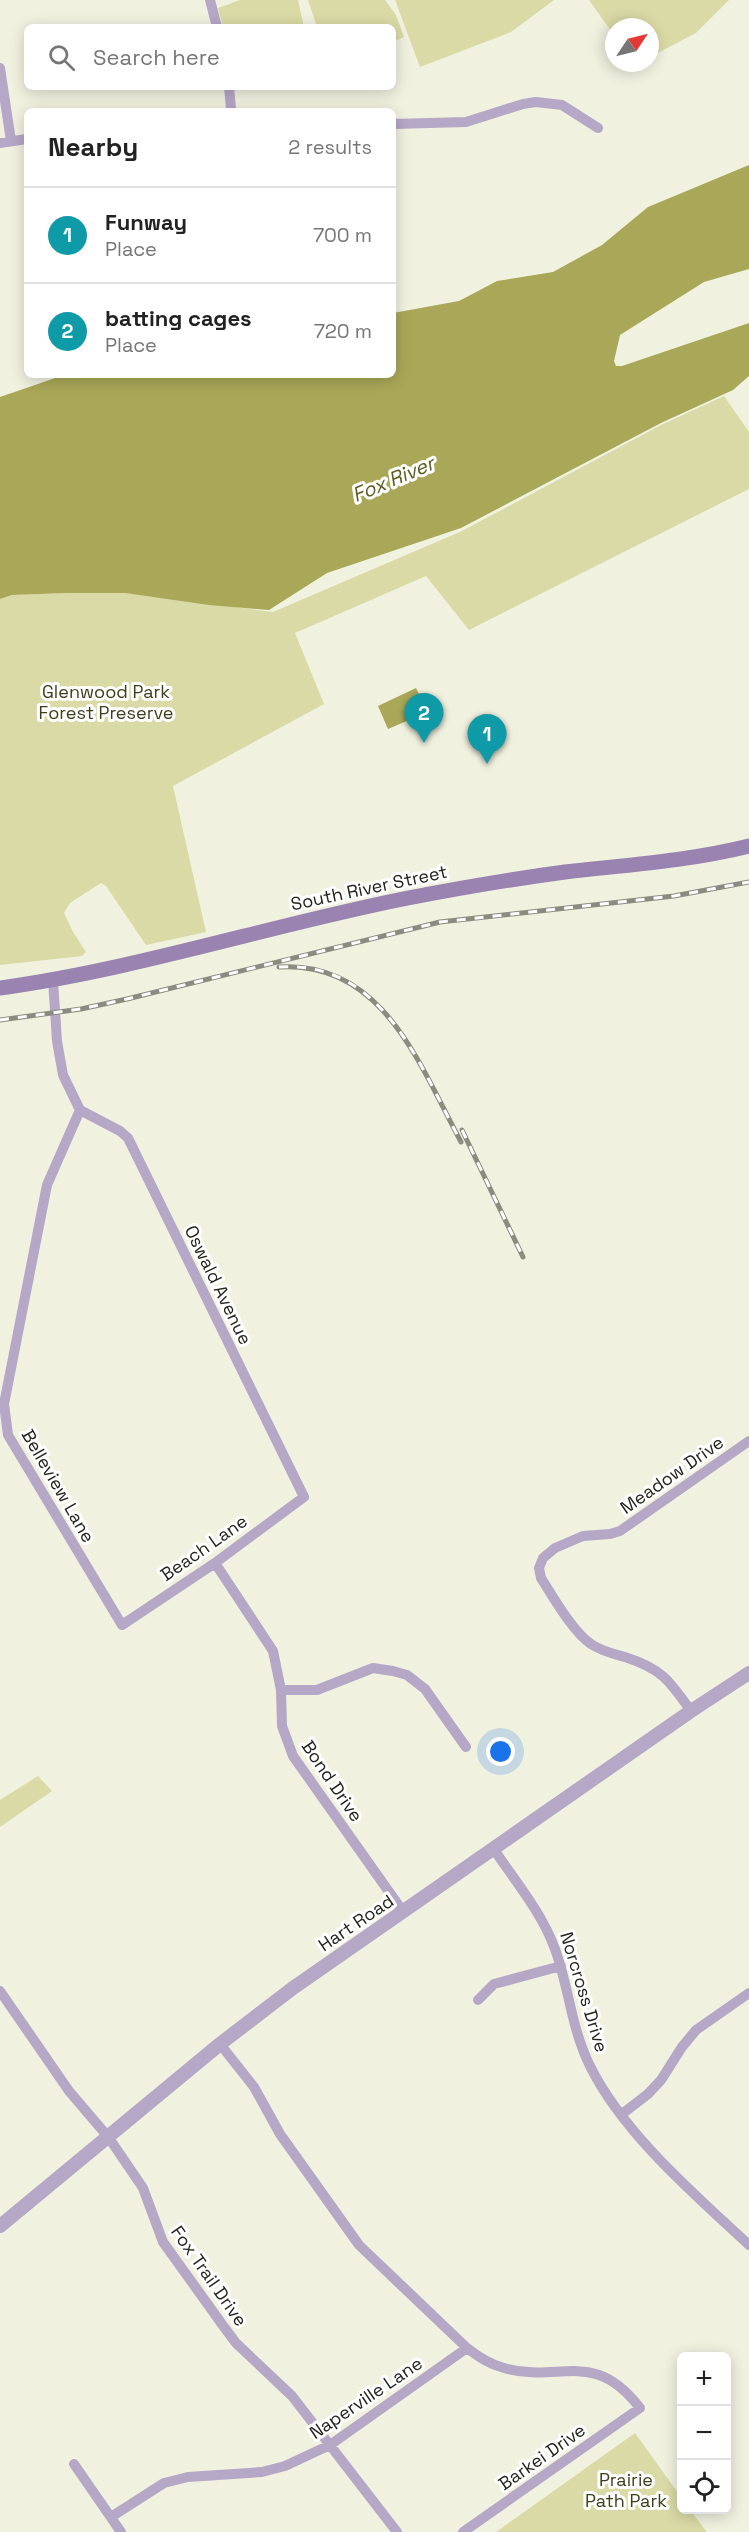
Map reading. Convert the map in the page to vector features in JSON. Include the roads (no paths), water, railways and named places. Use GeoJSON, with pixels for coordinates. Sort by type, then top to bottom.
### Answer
{"type":"FeatureCollection","features":[{"type":"Feature","properties":{"kind":"main road","name":"South River Street"},"geometry":{"type":"LineString","coordinates":[[0,988],[53,980],[167,956],[363,907],[418,896],[531,877],[617,867],[749,846]]}},
{"type":"Feature","properties":{"kind":"street"},"geometry":{"type":"LineString","coordinates":[[210,0],[216,24]]}},
{"type":"Feature","properties":{"kind":"street"},"geometry":{"type":"LineString","coordinates":[[0,68],[5,142],[24,139]]}},
{"type":"Feature","properties":{"kind":"street"},"geometry":{"type":"LineString","coordinates":[[228,108],[229,90]]}},
{"type":"Feature","properties":{"kind":"street"},"geometry":{"type":"LineString","coordinates":[[396,124],[466,122],[536,102],[561,105],[598,128]]}},
{"type":"Feature","properties":{"kind":"street"},"geometry":{"type":"LineString","coordinates":[[53,980],[57,1041],[63,1076],[80,1110]]}},
{"type":"Feature","properties":{"kind":"street","name":"Oswald Avenue"},"geometry":{"type":"LineString","coordinates":[[80,1110],[120,1131],[128,1138],[304,1497]]}},
{"type":"Feature","properties":{"kind":"street","name":"Belleview Lane"},"geometry":{"type":"LineString","coordinates":[[80,1110],[47,1185],[4,1404],[4,1419],[8,1435],[122,1625]]}},
{"type":"Feature","properties":{"kind":"street","name":"Meadow Drive"},"geometry":{"type":"LineString","coordinates":[[691,1711],[670,1682],[658,1671],[586,1641],[547,1588],[541,1578],[539,1568],[543,1558],[555,1548],[583,1536],[610,1534],[620,1530],[749,1441]]}},
{"type":"Feature","properties":{"kind":"street","name":"Beach Lane"},"geometry":{"type":"LineString","coordinates":[[122,1625],[214,1563],[304,1497]]}},
{"type":"Feature","properties":{"kind":"street","name":"Bond Drive"},"geometry":{"type":"LineString","coordinates":[[214,1563],[270,1643],[277,1662],[281,1690],[282,1726],[293,1756],[404,1913]]}},
{"type":"Feature","properties":{"kind":"street"},"geometry":{"type":"LineString","coordinates":[[281,1690],[317,1690],[373,1668],[407,1675],[425,1689],[466,1747]]}},
{"type":"Feature","properties":{"kind":"street","name":"Hart Road"},"geometry":{"type":"LineString","coordinates":[[0,2226],[220,2044],[293,1988],[749,1673]]}},
{"type":"Feature","properties":{"kind":"street","name":"Norcross Drive"},"geometry":{"type":"LineString","coordinates":[[493,1848],[544,1924],[561,1966],[571,2015],[590,2067],[622,2114],[653,2152],[749,2246]]}},
{"type":"Feature","properties":{"kind":"street"},"geometry":{"type":"LineString","coordinates":[[478,2000],[494,1984],[561,1966]]}},
{"type":"Feature","properties":{"kind":"street","name":"Fox Trail Drive"},"geometry":{"type":"LineString","coordinates":[[0,1991],[69,2091],[109,2138],[143,2188],[163,2242],[224,2327],[236,2343],[292,2396],[397,2532]]}},
{"type":"Feature","properties":{"kind":"street"},"geometry":{"type":"LineString","coordinates":[[622,2114],[648,2094],[661,2080],[696,2030],[749,1993]]}},
{"type":"Feature","properties":{"kind":"street"},"geometry":{"type":"LineString","coordinates":[[220,2044],[254,2087],[280,2134],[359,2244],[467,2348]]}},
{"type":"Feature","properties":{"kind":"street","name":"Barkei Drive"},"geometry":{"type":"LineString","coordinates":[[463,2532],[640,2408],[618,2385],[590,2372],[567,2369],[540,2371],[506,2369],[483,2360],[467,2348]]}},
{"type":"Feature","properties":{"kind":"street","name":"Naperville Lane"},"geometry":{"type":"LineString","coordinates":[[111,2517],[164,2483],[188,2477],[262,2472],[285,2466],[330,2445],[467,2348]]}},
{"type":"Feature","properties":{"kind":"street"},"geometry":{"type":"LineString","coordinates":[[74,2464],[122,2532]]}},
{"type":"Feature","properties":{"kind":"water","name":"Fox River"},"geometry":{"type":"Polygon","coordinates":[[[749,165],[749,269],[704,282],[620,335],[614,361],[616,366],[622,366],[749,323],[749,376],[733,390],[661,423],[461,528],[327,573],[269,610],[209,605],[125,593],[12,595],[0,599],[0,397],[55,378],[396,378],[396,312],[459,301],[497,281],[553,272],[602,245],[648,207],[749,165]]]}},
{"type":"Feature","properties":{"kind":"water"},"geometry":{"type":"Polygon","coordinates":[[[416,688],[428,712],[388,729],[378,706],[416,688]]]}},
{"type":"Feature","properties":{"kind":"railway"},"geometry":{"type":"LineString","coordinates":[[0,1020],[81,1009],[127,999],[440,922],[674,896],[749,882]]}},
{"type":"Feature","properties":{"kind":"railway"},"geometry":{"type":"LineString","coordinates":[[279,967],[315,969],[346,981],[371,999],[394,1023],[413,1051],[461,1142]]}},
{"type":"Feature","properties":{"kind":"railway"},"geometry":{"type":"LineString","coordinates":[[462,1130],[523,1257]]}},
{"type":"Feature","properties":{"kind":"place","name":"batting cages"},"geometry":{"type":"Point","coordinates":[424,743]}},
{"type":"Feature","properties":{"kind":"place","name":"Funway"},"geometry":{"type":"Point","coordinates":[487,764]}},
{"type":"Feature","properties":{"kind":"park label","name":"Glenwood Park Forest Preserve"},"geometry":{"type":"Point","coordinates":[106,702]}},
{"type":"Feature","properties":{"kind":"park label","name":"Prairie Path Park"},"geometry":{"type":"Point","coordinates":[626,2490]}}]}
